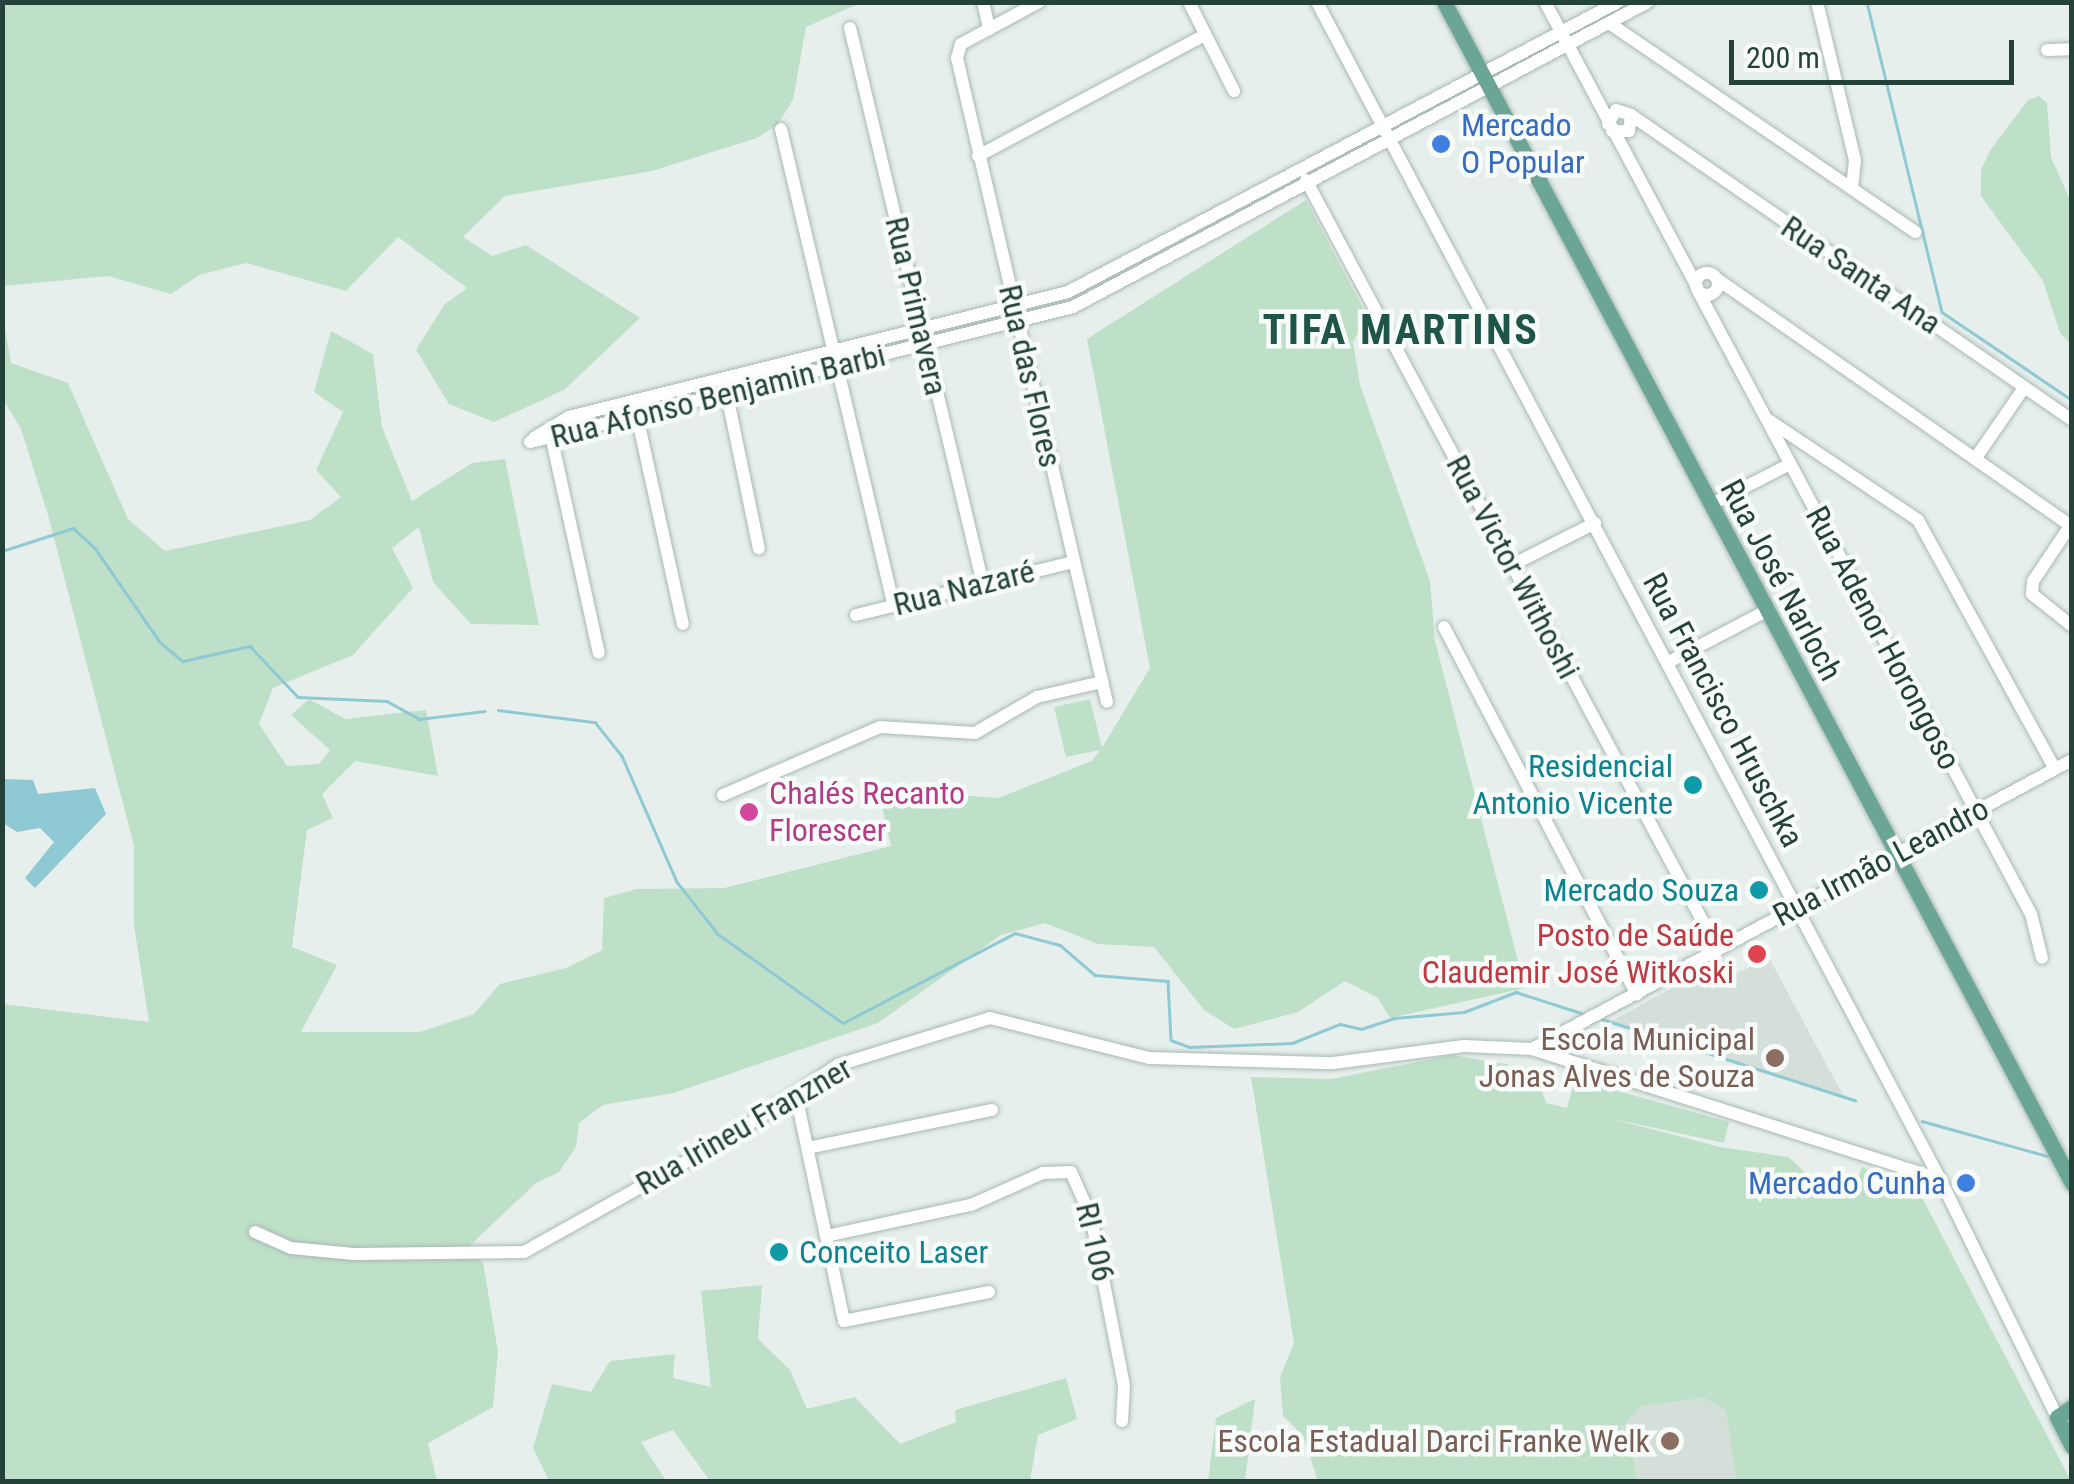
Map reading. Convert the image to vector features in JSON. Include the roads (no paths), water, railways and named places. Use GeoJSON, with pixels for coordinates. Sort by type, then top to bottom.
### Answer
{"type":"FeatureCollection","features":[{"type":"Feature","properties":{"kind":"main road","name":"Rua José Narloch"},"geometry":{"type":"LineString","coordinates":[[1444,2],[1894,856],[2072,1182]]}},
{"type":"Feature","properties":{"kind":"main road"},"geometry":{"type":"LineString","coordinates":[[2057,1417],[2072,1407]]}},
{"type":"Feature","properties":{"kind":"main road","name":"Rua Francisco Hruschka"},"geometry":{"type":"LineString","coordinates":[[2057,1417],[2072,1446]]}},
{"type":"Feature","properties":{"kind":"street"},"geometry":{"type":"LineString","coordinates":[[983,2],[988,29],[1038,2]]}},
{"type":"Feature","properties":{"kind":"street"},"geometry":{"type":"LineString","coordinates":[[1189,2],[1234,91]]}},
{"type":"Feature","properties":{"kind":"street","name":"Rua Francisco Hruschka"},"geometry":{"type":"LineString","coordinates":[[1317,2],[1940,1179],[2057,1417]]}},
{"type":"Feature","properties":{"kind":"street","name":"Rua Adenor Horongoso"},"geometry":{"type":"LineString","coordinates":[[1544,2],[1675,248],[1709,286],[1716,321],[2031,914],[2042,958]]}},
{"type":"Feature","properties":{"kind":"street","name":"Rua Afonso Benjamin Barbi"},"geometry":{"type":"LineString","coordinates":[[725,386],[836,367],[925,346],[1018,323],[1094,298],[1309,184],[1387,134],[1564,39],[1618,2]]}},
{"type":"Feature","properties":{"kind":"street","name":"Rua Afonso Benjamin Barbi"},"geometry":{"type":"LineString","coordinates":[[1564,39],[1608,23],[1648,2]]}},
{"type":"Feature","properties":{"kind":"street"},"geometry":{"type":"LineString","coordinates":[[1818,2],[1855,160],[1852,188]]}},
{"type":"Feature","properties":{"kind":"street"},"geometry":{"type":"LineString","coordinates":[[1608,23],[1916,232]]}},
{"type":"Feature","properties":{"kind":"street","name":"Rua Primavera"},"geometry":{"type":"LineString","coordinates":[[850,28],[983,584]]}},
{"type":"Feature","properties":{"kind":"street","name":"Rua das Flores"},"geometry":{"type":"LineString","coordinates":[[988,29],[956,50],[1107,702]]}},
{"type":"Feature","properties":{"kind":"street"},"geometry":{"type":"LineString","coordinates":[[978,156],[1205,35]]}},
{"type":"Feature","properties":{"kind":"street"},"geometry":{"type":"LineString","coordinates":[[2047,50],[2072,49]]}},
{"type":"Feature","properties":{"kind":"street"},"geometry":{"type":"LineString","coordinates":[[1591,90],[1629,121]]}},
{"type":"Feature","properties":{"kind":"street"},"geometry":{"type":"LineString","coordinates":[[1610,128],[1612,112],[1629,121]]}},
{"type":"Feature","properties":{"kind":"street","name":"Rua Adenor Horongoso"},"geometry":{"type":"LineString","coordinates":[[1629,121],[1633,170]]}},
{"type":"Feature","properties":{"kind":"street","name":"Rua Santa Ana"},"geometry":{"type":"LineString","coordinates":[[1610,128],[1629,121],[1651,129],[2072,420]]}},
{"type":"Feature","properties":{"kind":"street"},"geometry":{"type":"LineString","coordinates":[[781,129],[894,606]]}},
{"type":"Feature","properties":{"kind":"street","name":"Rua Afonso Benjamin Barbi"},"geometry":{"type":"LineString","coordinates":[[599,653],[550,431],[1087,284],[1302,171],[1387,134]]}},
{"type":"Feature","properties":{"kind":"street","name":"Rua Victor Withoshi"},"geometry":{"type":"LineString","coordinates":[[1302,171],[1718,950]]}},
{"type":"Feature","properties":{"kind":"street","name":"Rua Adenor Horongoso"},"geometry":{"type":"LineString","coordinates":[[1675,248],[1709,286]]}},
{"type":"Feature","properties":{"kind":"street"},"geometry":{"type":"LineString","coordinates":[[1709,286],[1738,292],[2070,526],[2033,581],[2032,594],[2072,626]]}},
{"type":"Feature","properties":{"kind":"street"},"geometry":{"type":"LineString","coordinates":[[725,386],[759,549]]}},
{"type":"Feature","properties":{"kind":"street"},"geometry":{"type":"LineString","coordinates":[[1975,459],[2024,388]]}},
{"type":"Feature","properties":{"kind":"street"},"geometry":{"type":"LineString","coordinates":[[635,408],[683,624]]}},
{"type":"Feature","properties":{"kind":"street"},"geometry":{"type":"LineString","coordinates":[[1766,418],[1918,520],[2054,769]]}},
{"type":"Feature","properties":{"kind":"street"},"geometry":{"type":"LineString","coordinates":[[1710,506],[1790,464]]}},
{"type":"Feature","properties":{"kind":"street"},"geometry":{"type":"LineString","coordinates":[[1512,566],[1595,523]]}},
{"type":"Feature","properties":{"kind":"street","name":"Rua Nazaré"},"geometry":{"type":"LineString","coordinates":[[856,615],[1073,562]]}},
{"type":"Feature","properties":{"kind":"street"},"geometry":{"type":"LineString","coordinates":[[1667,663],[1766,612]]}},
{"type":"Feature","properties":{"kind":"street"},"geometry":{"type":"LineString","coordinates":[[1444,627],[1636,994]]}},
{"type":"Feature","properties":{"kind":"street"},"geometry":{"type":"LineString","coordinates":[[723,795],[880,727],[974,734],[1037,697],[1102,682]]}},
{"type":"Feature","properties":{"kind":"street","name":"Rua Irmão Leandro"},"geometry":{"type":"LineString","coordinates":[[1532,1049],[2072,760]]}},
{"type":"Feature","properties":{"kind":"street","name":"Rua Irineu Franzner"},"geometry":{"type":"LineString","coordinates":[[254,1232],[291,1248],[354,1254],[524,1252],[796,1095],[838,1065],[978,1019],[1149,1058],[1333,1063],[1464,1046],[1532,1049],[1940,1179]]}},
{"type":"Feature","properties":{"kind":"street"},"geometry":{"type":"LineString","coordinates":[[796,1095],[844,1322],[988,1292]]}},
{"type":"Feature","properties":{"kind":"street"},"geometry":{"type":"LineString","coordinates":[[808,1148],[992,1110]]}},
{"type":"Feature","properties":{"kind":"street","name":"RI 106"},"geometry":{"type":"LineString","coordinates":[[826,1236],[971,1205],[1052,1171],[1079,1180],[1121,1368],[1122,1422]]}},
{"type":"Feature","properties":{"kind":"water"},"geometry":{"type":"Polygon","coordinates":[[[4,779],[33,780],[38,794],[95,788],[106,814],[35,888],[25,878],[54,842],[40,828],[17,832],[3,823],[4,779]]]}},
{"type":"Feature","properties":{"kind":"waterway"},"geometry":{"type":"LineString","coordinates":[[1867,2],[1942,312],[2072,400]]}},
{"type":"Feature","properties":{"kind":"waterway"},"geometry":{"type":"LineString","coordinates":[[2,551],[73,528],[95,548],[160,642],[183,661],[250,646],[298,697],[387,701],[419,719],[485,711]]}},
{"type":"Feature","properties":{"kind":"waterway"},"geometry":{"type":"LineString","coordinates":[[498,710],[595,722],[622,756],[677,882],[718,934],[843,1023],[1015,933],[1060,945],[1095,975],[1168,981],[1171,1040],[1189,1047],[1292,1043],[1340,1024],[1361,1029],[1394,1018],[1464,1012],[1516,992],[1581,1013]]}},
{"type":"Feature","properties":{"kind":"waterway"},"geometry":{"type":"LineString","coordinates":[[1602,1019],[1855,1100]]}},
{"type":"Feature","properties":{"kind":"waterway"},"geometry":{"type":"LineString","coordinates":[[1922,1121],[2047,1156]]}},
{"type":"Feature","properties":{"kind":"place","name":"Mercado O Popular"},"geometry":{"type":"Point","coordinates":[1441,144]}},
{"type":"Feature","properties":{"kind":"place","name":"Residencial Antonio Vicente"},"geometry":{"type":"Point","coordinates":[1693,785]}},
{"type":"Feature","properties":{"kind":"place","name":"Chalés Recanto Florescer"},"geometry":{"type":"Point","coordinates":[749,812]}},
{"type":"Feature","properties":{"kind":"place","name":"Mercado Souza"},"geometry":{"type":"Point","coordinates":[1759,890]}},
{"type":"Feature","properties":{"kind":"place","name":"Posto de Saúde Claudemir José Witkoski"},"geometry":{"type":"Point","coordinates":[1757,954]}},
{"type":"Feature","properties":{"kind":"place","name":"Escola Municipal Jonas Alves de Souza"},"geometry":{"type":"Point","coordinates":[1775,1058]}},
{"type":"Feature","properties":{"kind":"place","name":"Mercado Cunha"},"geometry":{"type":"Point","coordinates":[1966,1183]}},
{"type":"Feature","properties":{"kind":"place","name":"Conceito Laser"},"geometry":{"type":"Point","coordinates":[779,1252]}},
{"type":"Feature","properties":{"kind":"place","name":"Escola Estadual Darci Franke Welk"},"geometry":{"type":"Point","coordinates":[1670,1441]}},
{"type":"Feature","properties":{"kind":"district","name":"TIFA MARTINS"},"geometry":{"type":"Point","coordinates":[1401,330]}}]}
